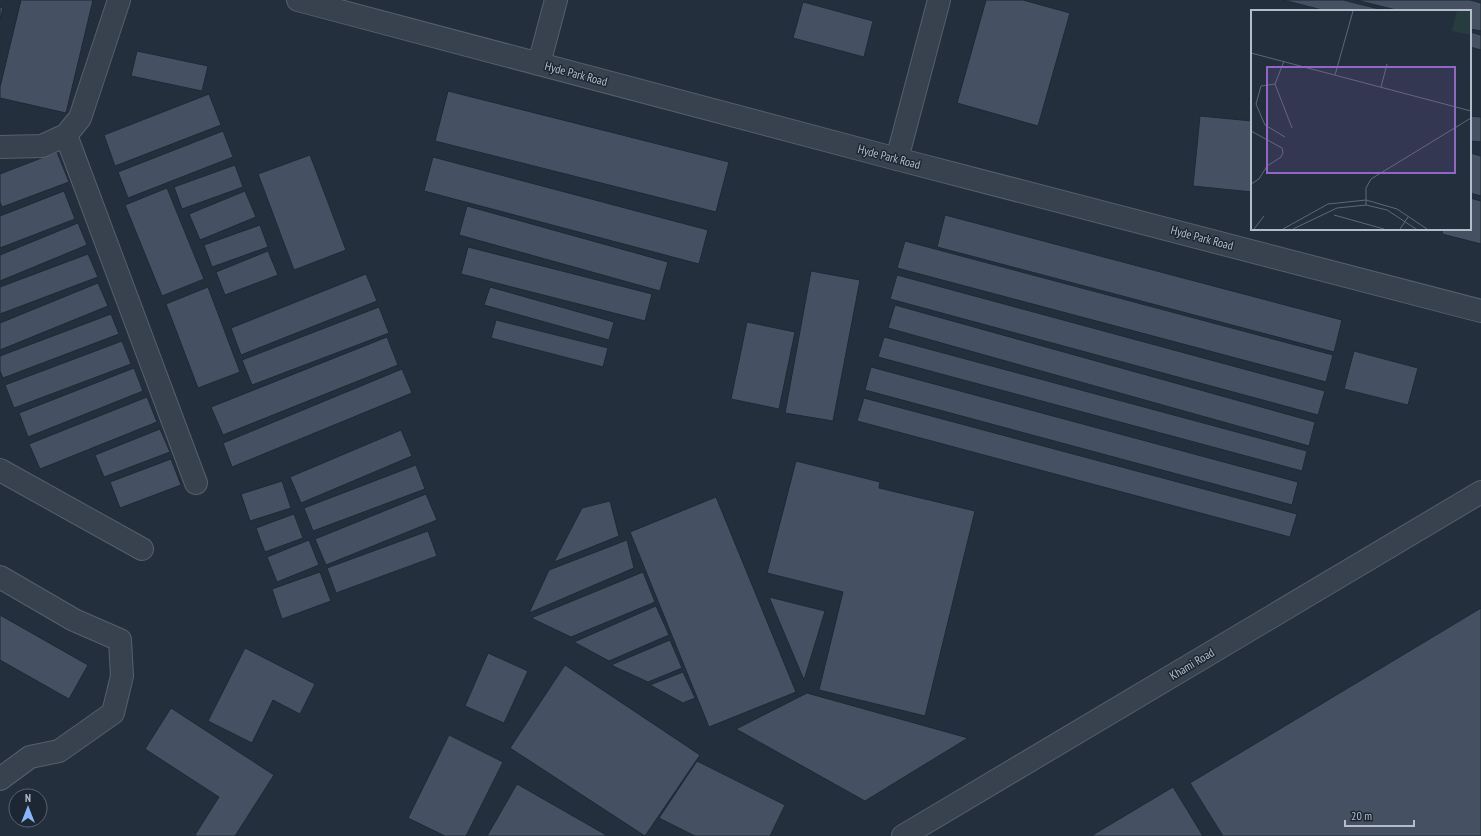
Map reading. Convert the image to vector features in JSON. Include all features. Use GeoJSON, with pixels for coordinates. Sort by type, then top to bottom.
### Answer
{"type":"FeatureCollection","features":[{"type":"Feature","properties":{"kind":"street"},"geometry":{"type":"LineString","coordinates":[[0,147],[42,146],[66,135],[80,118],[119,0]]}},
{"type":"Feature","properties":{"kind":"street","name":"Hyde Park Road"},"geometry":{"type":"LineString","coordinates":[[298,0],[897,159],[1481,311]]}},
{"type":"Feature","properties":{"kind":"street"},"geometry":{"type":"LineString","coordinates":[[539,64],[556,0]]}},
{"type":"Feature","properties":{"kind":"street"},"geometry":{"type":"LineString","coordinates":[[897,159],[939,0]]}},
{"type":"Feature","properties":{"kind":"street"},"geometry":{"type":"LineString","coordinates":[[66,135],[196,483]]}},
{"type":"Feature","properties":{"kind":"street"},"geometry":{"type":"LineString","coordinates":[[0,470],[142,549]]}},
{"type":"Feature","properties":{"kind":"street","name":"Khami Road"},"geometry":{"type":"LineString","coordinates":[[903,836],[1481,492]]}},
{"type":"Feature","properties":{"kind":"street"},"geometry":{"type":"LineString","coordinates":[[0,577],[74,620],[120,640],[122,676],[113,714],[58,751],[30,757],[0,779]]}},
{"type":"Feature","properties":{"kind":"building"},"geometry":{"type":"Polygon","coordinates":[[[21,0],[93,0],[66,113],[0,98],[0,87],[21,0]]]}},
{"type":"Feature","properties":{"kind":"building"},"geometry":{"type":"Polygon","coordinates":[[[986,0],[1023,0],[1070,13],[1038,126],[957,103],[986,0]]]}},
{"type":"Feature","properties":{"kind":"building"},"geometry":{"type":"Polygon","coordinates":[[[1283,0],[1343,0],[1383,10],[1322,10],[1283,0]]]}},
{"type":"Feature","properties":{"kind":"building"},"geometry":{"type":"Polygon","coordinates":[[[1356,0],[1470,0],[1481,3],[1481,31],[1471,29],[1471,10],[1396,10],[1356,0]]]}},
{"type":"Feature","properties":{"kind":"building"},"geometry":{"type":"Polygon","coordinates":[[[803,2],[873,21],[864,57],[793,38],[803,2]]]}},
{"type":"Feature","properties":{"kind":"building"},"geometry":{"type":"Polygon","coordinates":[[[0,7],[3,8],[0,19],[0,7]]]}},
{"type":"Feature","properties":{"kind":"building"},"geometry":{"type":"Polygon","coordinates":[[[1471,32],[1481,35],[1481,50],[1471,47],[1471,32]]]}},
{"type":"Feature","properties":{"kind":"building"},"geometry":{"type":"Polygon","coordinates":[[[137,51],[208,66],[202,91],[131,76],[137,51]]]}},
{"type":"Feature","properties":{"kind":"building"},"geometry":{"type":"Polygon","coordinates":[[[448,91],[729,162],[716,212],[435,141],[448,91]]]}},
{"type":"Feature","properties":{"kind":"building"},"geometry":{"type":"Polygon","coordinates":[[[209,94],[221,125],[115,166],[104,135],[209,94]]]}},
{"type":"Feature","properties":{"kind":"building"},"geometry":{"type":"Polygon","coordinates":[[[1200,116],[1251,121],[1251,192],[1193,186],[1200,116]]]}},
{"type":"Feature","properties":{"kind":"building"},"geometry":{"type":"Polygon","coordinates":[[[1471,116],[1481,117],[1481,142],[1471,141],[1471,116]]]}},
{"type":"Feature","properties":{"kind":"building"},"geometry":{"type":"Polygon","coordinates":[[[223,131],[233,157],[128,198],[118,172],[223,131]]]}},
{"type":"Feature","properties":{"kind":"building"},"geometry":{"type":"Polygon","coordinates":[[[57,152],[69,182],[2,207],[0,202],[0,174],[57,152]]]}},
{"type":"Feature","properties":{"kind":"building"},"geometry":{"type":"Polygon","coordinates":[[[1471,153],[1481,156],[1481,196],[1471,193],[1471,153]]]}},
{"type":"Feature","properties":{"kind":"building"},"geometry":{"type":"Polygon","coordinates":[[[310,155],[346,250],[294,270],[258,174],[310,155]]]}},
{"type":"Feature","properties":{"kind":"building"},"geometry":{"type":"Polygon","coordinates":[[[433,157],[708,230],[699,264],[424,191],[433,157]]]}},
{"type":"Feature","properties":{"kind":"building"},"geometry":{"type":"Polygon","coordinates":[[[235,165],[243,187],[182,209],[174,187],[235,165]]]}},
{"type":"Feature","properties":{"kind":"building"},"geometry":{"type":"Polygon","coordinates":[[[167,188],[204,279],[162,296],[125,205],[167,188]]]}},
{"type":"Feature","properties":{"kind":"building"},"geometry":{"type":"Polygon","coordinates":[[[64,191],[75,219],[0,248],[0,216],[64,191]]]}},
{"type":"Feature","properties":{"kind":"building"},"geometry":{"type":"Polygon","coordinates":[[[245,191],[256,217],[200,240],[189,214],[245,191]]]}},
{"type":"Feature","properties":{"kind":"building"},"geometry":{"type":"Polygon","coordinates":[[[1471,198],[1481,201],[1481,244],[1442,234],[1443,230],[1471,230],[1471,198]]]}},
{"type":"Feature","properties":{"kind":"building"},"geometry":{"type":"Polygon","coordinates":[[[467,206],[668,262],[660,291],[459,235],[467,206]]]}},
{"type":"Feature","properties":{"kind":"building"},"geometry":{"type":"Polygon","coordinates":[[[945,215],[1342,320],[1334,352],[937,247],[945,215]]]}},
{"type":"Feature","properties":{"kind":"building"},"geometry":{"type":"Polygon","coordinates":[[[78,223],[87,245],[0,281],[0,255],[78,223]]]}},
{"type":"Feature","properties":{"kind":"building"},"geometry":{"type":"Polygon","coordinates":[[[260,225],[268,247],[212,267],[204,245],[260,225]]]}},
{"type":"Feature","properties":{"kind":"building"},"geometry":{"type":"Polygon","coordinates":[[[905,241],[1333,355],[1326,382],[897,268],[905,241]]]}},
{"type":"Feature","properties":{"kind":"building"},"geometry":{"type":"Polygon","coordinates":[[[468,247],[652,294],[645,321],[461,274],[468,247]]]}},
{"type":"Feature","properties":{"kind":"building"},"geometry":{"type":"Polygon","coordinates":[[[268,251],[278,275],[225,295],[216,272],[268,251]]]}},
{"type":"Feature","properties":{"kind":"building"},"geometry":{"type":"Polygon","coordinates":[[[88,254],[98,277],[0,314],[0,287],[88,254]]]}},
{"type":"Feature","properties":{"kind":"building"},"geometry":{"type":"Polygon","coordinates":[[[811,271],[860,280],[833,421],[785,413],[811,271]]]}},
{"type":"Feature","properties":{"kind":"building"},"geometry":{"type":"Polygon","coordinates":[[[366,274],[377,301],[241,355],[231,328],[366,274]]]}},
{"type":"Feature","properties":{"kind":"building"},"geometry":{"type":"Polygon","coordinates":[[[897,275],[1325,391],[1318,415],[890,299],[897,275]]]}},
{"type":"Feature","properties":{"kind":"building"},"geometry":{"type":"Polygon","coordinates":[[[98,283],[108,306],[0,350],[0,323],[98,283]]]}},
{"type":"Feature","properties":{"kind":"building"},"geometry":{"type":"Polygon","coordinates":[[[208,287],[240,372],[198,388],[166,304],[208,287]]]}},
{"type":"Feature","properties":{"kind":"building"},"geometry":{"type":"Polygon","coordinates":[[[490,287],[614,322],[609,340],[484,305],[490,287]]]}},
{"type":"Feature","properties":{"kind":"building"},"geometry":{"type":"Polygon","coordinates":[[[895,305],[1315,422],[1309,446],[888,328],[895,305]]]}},
{"type":"Feature","properties":{"kind":"building"},"geometry":{"type":"Polygon","coordinates":[[[379,307],[389,333],[252,385],[242,360],[379,307]]]}},
{"type":"Feature","properties":{"kind":"building"},"geometry":{"type":"Polygon","coordinates":[[[111,314],[119,334],[3,378],[0,371],[0,356],[111,314]]]}},
{"type":"Feature","properties":{"kind":"building"},"geometry":{"type":"Polygon","coordinates":[[[496,320],[608,348],[603,367],[491,338],[496,320]]]}},
{"type":"Feature","properties":{"kind":"building"},"geometry":{"type":"Polygon","coordinates":[[[747,322],[795,332],[779,409],[731,399],[747,322]]]}},
{"type":"Feature","properties":{"kind":"building"},"geometry":{"type":"Polygon","coordinates":[[[387,337],[398,365],[223,435],[211,407],[387,337]]]}},
{"type":"Feature","properties":{"kind":"building"},"geometry":{"type":"Polygon","coordinates":[[[884,337],[1307,451],[1302,471],[878,357],[884,337]]]}},
{"type":"Feature","properties":{"kind":"building"},"geometry":{"type":"Polygon","coordinates":[[[122,341],[131,364],[14,408],[5,385],[122,341]]]}},
{"type":"Feature","properties":{"kind":"building"},"geometry":{"type":"Polygon","coordinates":[[[1354,351],[1418,368],[1408,405],[1344,389],[1354,351]]]}},
{"type":"Feature","properties":{"kind":"building"},"geometry":{"type":"Polygon","coordinates":[[[871,367],[1298,482],[1292,505],[865,390],[871,367]]]}},
{"type":"Feature","properties":{"kind":"building"},"geometry":{"type":"Polygon","coordinates":[[[134,368],[143,391],[28,437],[19,413],[134,368]]]}},
{"type":"Feature","properties":{"kind":"building"},"geometry":{"type":"Polygon","coordinates":[[[402,369],[412,393],[232,467],[223,443],[402,369]]]}},
{"type":"Feature","properties":{"kind":"building"},"geometry":{"type":"Polygon","coordinates":[[[147,397],[157,422],[40,469],[29,444],[147,397]]]}},
{"type":"Feature","properties":{"kind":"building"},"geometry":{"type":"Polygon","coordinates":[[[864,398],[1297,514],[1290,537],[857,421],[864,398]]]}},
{"type":"Feature","properties":{"kind":"building"},"geometry":{"type":"Polygon","coordinates":[[[160,429],[170,452],[104,477],[95,455],[160,429]]]}},
{"type":"Feature","properties":{"kind":"building"},"geometry":{"type":"Polygon","coordinates":[[[401,430],[412,456],[301,503],[290,477],[401,430]]]}},
{"type":"Feature","properties":{"kind":"building"},"geometry":{"type":"Polygon","coordinates":[[[171,459],[181,485],[120,508],[110,482],[171,459]]]}},
{"type":"Feature","properties":{"kind":"building"},"geometry":{"type":"Polygon","coordinates":[[[796,461],[880,482],[879,488],[975,511],[925,716],[819,690],[843,592],[767,573],[796,461]]]}},
{"type":"Feature","properties":{"kind":"building"},"geometry":{"type":"Polygon","coordinates":[[[416,465],[425,489],[313,531],[304,508],[416,465]]]}},
{"type":"Feature","properties":{"kind":"building"},"geometry":{"type":"Polygon","coordinates":[[[282,481],[291,508],[250,521],[241,494],[282,481]]]}},
{"type":"Feature","properties":{"kind":"building"},"geometry":{"type":"Polygon","coordinates":[[[426,494],[437,520],[326,565],[315,539],[426,494]]]}},
{"type":"Feature","properties":{"kind":"building"},"geometry":{"type":"Polygon","coordinates":[[[716,497],[796,692],[709,727],[630,532],[716,497]]]}},
{"type":"Feature","properties":{"kind":"building"},"geometry":{"type":"Polygon","coordinates":[[[610,501],[619,536],[554,562],[582,508],[610,501]]]}},
{"type":"Feature","properties":{"kind":"building"},"geometry":{"type":"Polygon","coordinates":[[[294,514],[303,538],[265,552],[256,528],[294,514]]]}},
{"type":"Feature","properties":{"kind":"building"},"geometry":{"type":"Polygon","coordinates":[[[428,531],[437,556],[336,593],[327,568],[428,531]]]}},
{"type":"Feature","properties":{"kind":"building"},"geometry":{"type":"Polygon","coordinates":[[[309,540],[319,565],[277,582],[267,557],[309,540]]]}},
{"type":"Feature","properties":{"kind":"building"},"geometry":{"type":"Polygon","coordinates":[[[627,540],[634,568],[529,613],[549,570],[627,540]]]}},
{"type":"Feature","properties":{"kind":"building"},"geometry":{"type":"Polygon","coordinates":[[[320,572],[331,601],[282,619],[272,589],[320,572]]]}},
{"type":"Feature","properties":{"kind":"building"},"geometry":{"type":"Polygon","coordinates":[[[643,572],[655,602],[571,637],[531,618],[643,572]]]}},
{"type":"Feature","properties":{"kind":"building"},"geometry":{"type":"Polygon","coordinates":[[[769,597],[825,611],[804,680],[769,597]]]}},
{"type":"Feature","properties":{"kind":"building"},"geometry":{"type":"Polygon","coordinates":[[[656,606],[669,635],[609,661],[574,642],[656,606]]]}},
{"type":"Feature","properties":{"kind":"building"},"geometry":{"type":"Polygon","coordinates":[[[1481,608],[1481,836],[1223,836],[1190,783],[1481,608]]]}},
{"type":"Feature","properties":{"kind":"building"},"geometry":{"type":"Polygon","coordinates":[[[0,615],[88,665],[69,699],[0,660],[0,615]]]}},
{"type":"Feature","properties":{"kind":"building"},"geometry":{"type":"Polygon","coordinates":[[[670,640],[682,668],[648,682],[611,665],[670,640]]]}},
{"type":"Feature","properties":{"kind":"building"},"geometry":{"type":"Polygon","coordinates":[[[245,648],[315,684],[300,714],[273,700],[252,743],[208,721],[245,648]]]}},
{"type":"Feature","properties":{"kind":"building"},"geometry":{"type":"Polygon","coordinates":[[[488,653],[528,671],[504,723],[465,706],[488,653]]]}},
{"type":"Feature","properties":{"kind":"building"},"geometry":{"type":"Polygon","coordinates":[[[565,665],[700,755],[645,836],[510,748],[565,665]]]}},
{"type":"Feature","properties":{"kind":"building"},"geometry":{"type":"Polygon","coordinates":[[[683,672],[695,698],[683,703],[650,685],[683,672]]]}},
{"type":"Feature","properties":{"kind":"building"},"geometry":{"type":"Polygon","coordinates":[[[807,693],[968,738],[865,801],[736,729],[807,693]]]}},
{"type":"Feature","properties":{"kind":"building"},"geometry":{"type":"Polygon","coordinates":[[[171,708],[274,775],[235,836],[195,835],[219,797],[145,749],[171,708]]]}},
{"type":"Feature","properties":{"kind":"building"},"geometry":{"type":"Polygon","coordinates":[[[449,735],[503,762],[466,836],[445,836],[408,818],[449,735]]]}},
{"type":"Feature","properties":{"kind":"building"},"geometry":{"type":"Polygon","coordinates":[[[697,761],[785,805],[770,836],[695,836],[659,818],[697,761]]]}},
{"type":"Feature","properties":{"kind":"building"},"geometry":{"type":"Polygon","coordinates":[[[517,784],[608,836],[487,836],[517,784]]]}},
{"type":"Feature","properties":{"kind":"building"},"geometry":{"type":"Polygon","coordinates":[[[1173,787],[1203,836],[1091,836],[1173,787]]]}}]}
